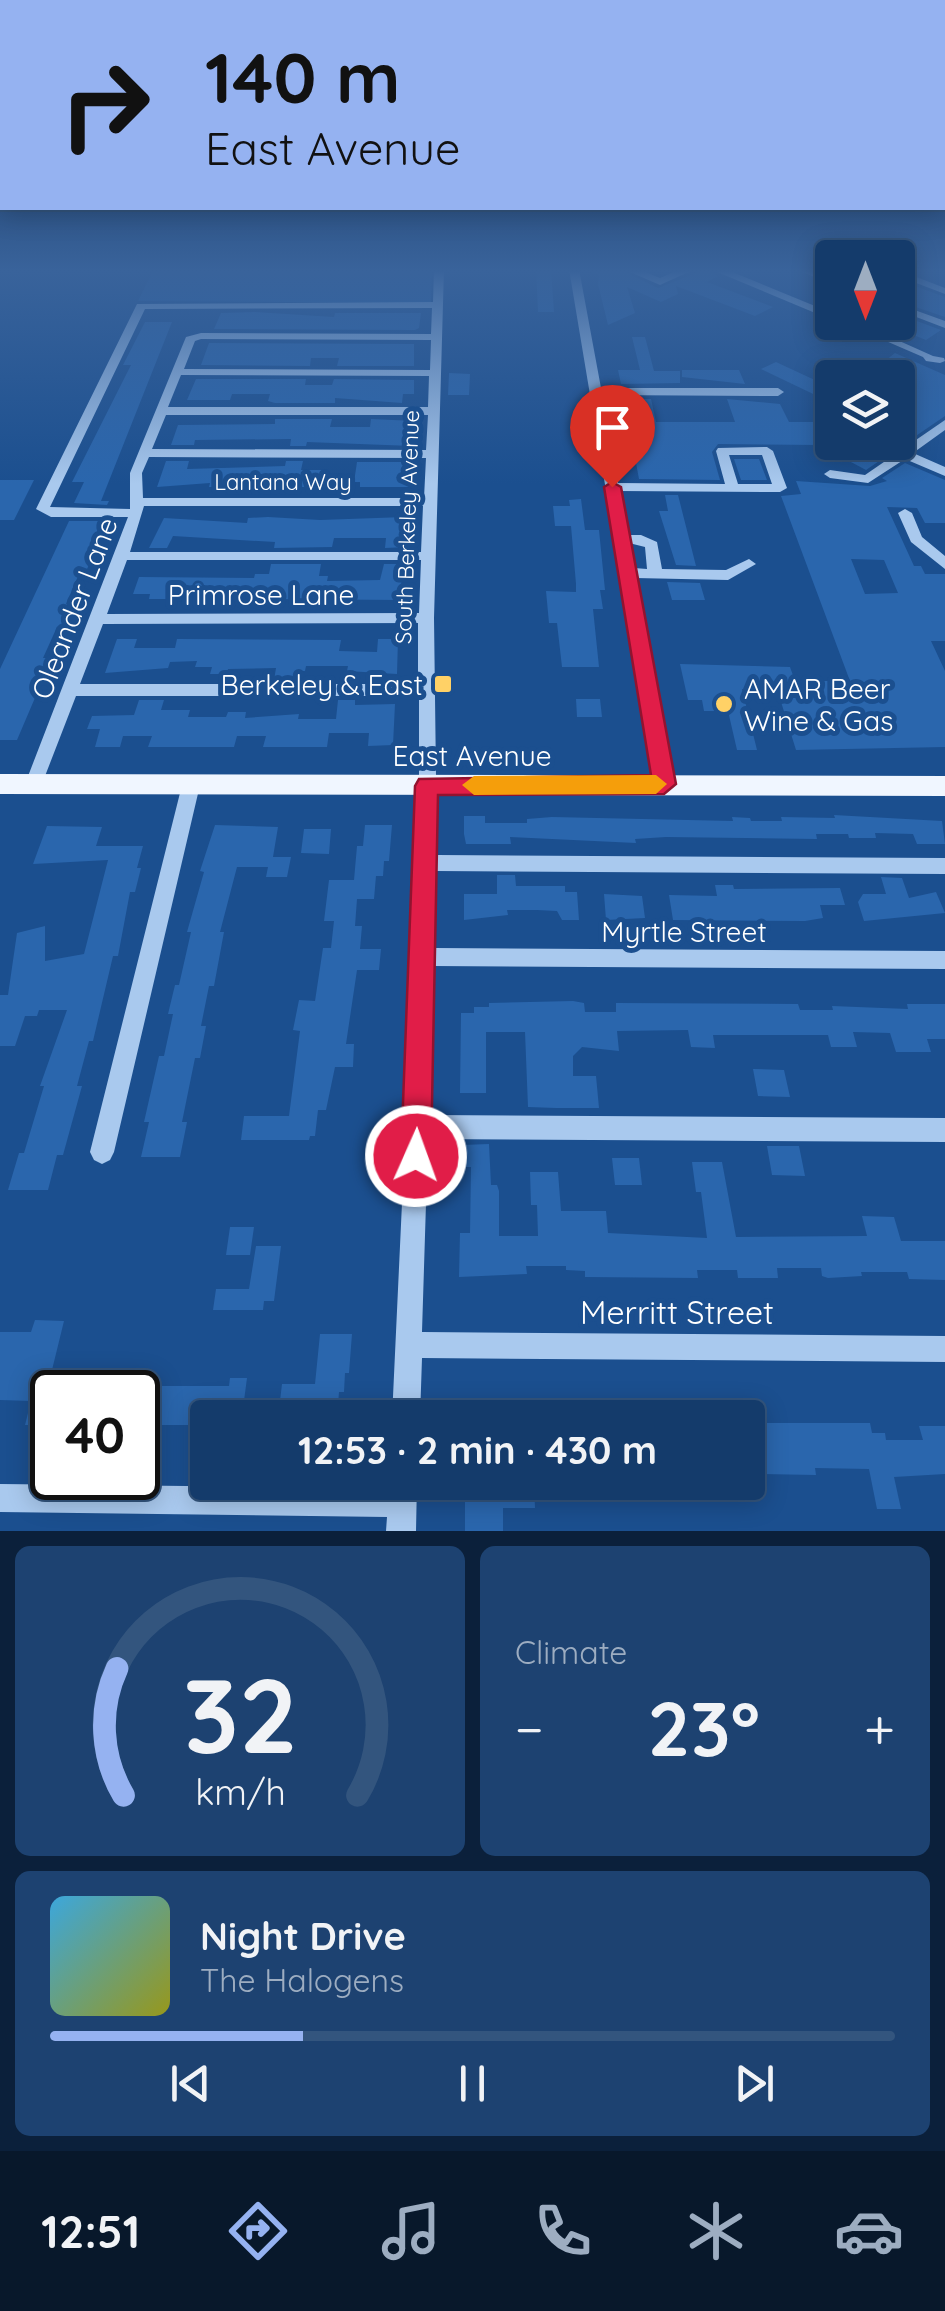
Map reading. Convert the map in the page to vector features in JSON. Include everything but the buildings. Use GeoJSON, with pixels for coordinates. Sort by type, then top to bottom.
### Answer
{"type":"FeatureCollection","features":[{"type":"Feature","properties":{"kind":"main road","name":"East Avenue"},"geometry":{"type":"LineString","coordinates":[[0,784],[945,786]]}},
{"type":"Feature","properties":{"kind":"street","name":"Lantana Way"},"geometry":{"type":"LineString","coordinates":[[125,340],[43,510],[50,513],[137,507],[430,502]]}},
{"type":"Feature","properties":{"kind":"street","name":"Oleander Lane"},"geometry":{"type":"LineString","coordinates":[[34,784],[121,556],[137,507],[134,481],[143,454],[191,340]]}},
{"type":"Feature","properties":{"kind":"street","name":"South Berkeley Avenue"},"geometry":{"type":"LineString","coordinates":[[406,1400],[427,863],[426,618],[436,340]]}},
{"type":"Feature","properties":{"kind":"street"},"geometry":{"type":"LineString","coordinates":[[586,340],[664,784]]}},
{"type":"Feature","properties":{"kind":"street"},"geometry":{"type":"LineString","coordinates":[[897,340],[939,356]]}},
{"type":"Feature","properties":{"kind":"street"},"geometry":{"type":"LineString","coordinates":[[176,372],[435,372]]}},
{"type":"Feature","properties":{"kind":"street"},"geometry":{"type":"LineString","coordinates":[[595,391],[778,392]]}},
{"type":"Feature","properties":{"kind":"street"},"geometry":{"type":"LineString","coordinates":[[160,411],[433,411]]}},
{"type":"Feature","properties":{"kind":"street"},"geometry":{"type":"LineString","coordinates":[[915,446],[945,424]]}},
{"type":"Feature","properties":{"kind":"street"},"geometry":{"type":"LineString","coordinates":[[612,487],[734,488],[780,488],[767,451],[722,451],[734,488]]}},
{"type":"Feature","properties":{"kind":"street"},"geometry":{"type":"LineString","coordinates":[[143,454],[432,454]]}},
{"type":"Feature","properties":{"kind":"street"},"geometry":{"type":"LineString","coordinates":[[915,459],[945,472]]}},
{"type":"Feature","properties":{"kind":"street"},"geometry":{"type":"LineString","coordinates":[[830,474],[868,479],[895,460]]}},
{"type":"Feature","properties":{"kind":"street"},"geometry":{"type":"LineString","coordinates":[[904,513],[916,539],[945,564]]}},
{"type":"Feature","properties":{"kind":"street"},"geometry":{"type":"LineString","coordinates":[[622,538],[641,539],[652,545],[655,574]]}},
{"type":"Feature","properties":{"kind":"street"},"geometry":{"type":"LineString","coordinates":[[121,556],[428,556]]}},
{"type":"Feature","properties":{"kind":"street"},"geometry":{"type":"LineString","coordinates":[[628,574],[728,575],[749,564]]}},
{"type":"Feature","properties":{"kind":"street","name":"Primrose Lane"},"geometry":{"type":"LineString","coordinates":[[97,619],[426,618]]}},
{"type":"Feature","properties":{"kind":"street"},"geometry":{"type":"LineString","coordinates":[[70,690],[426,690]]}},
{"type":"Feature","properties":{"kind":"street"},"geometry":{"type":"LineString","coordinates":[[102,1152],[190,785]]}},
{"type":"Feature","properties":{"kind":"street"},"geometry":{"type":"LineString","coordinates":[[427,863],[945,866]]}},
{"type":"Feature","properties":{"kind":"street","name":"Myrtle Street"},"geometry":{"type":"LineString","coordinates":[[423,957],[945,960]]}},
{"type":"Feature","properties":{"kind":"street"},"geometry":{"type":"LineString","coordinates":[[417,1127],[945,1130]]}},
{"type":"Feature","properties":{"kind":"street","name":"Merritt Street"},"geometry":{"type":"LineString","coordinates":[[408,1346],[945,1349]]}},
{"type":"Feature","properties":{"kind":"street"},"geometry":{"type":"LineString","coordinates":[[0,1498],[402,1506]]}},
{"type":"Feature","properties":{"kind":"slow traffic"},"geometry":{"type":"LineString","coordinates":[[474,785],[656,784]]}},
{"type":"Feature","properties":{"kind":"place","name":"Berkeley & East"},"geometry":{"type":"Point","coordinates":[443,684]}},
{"type":"Feature","properties":{"kind":"place","name":"AMAR Beer Wine & Gas"},"geometry":{"type":"Point","coordinates":[724,704]}},
{"type":"Feature","properties":{"kind":"route"},"geometry":{"type":"LineString","coordinates":[[416,1156],[427,786],[664,784],[612,487]]}}]}
